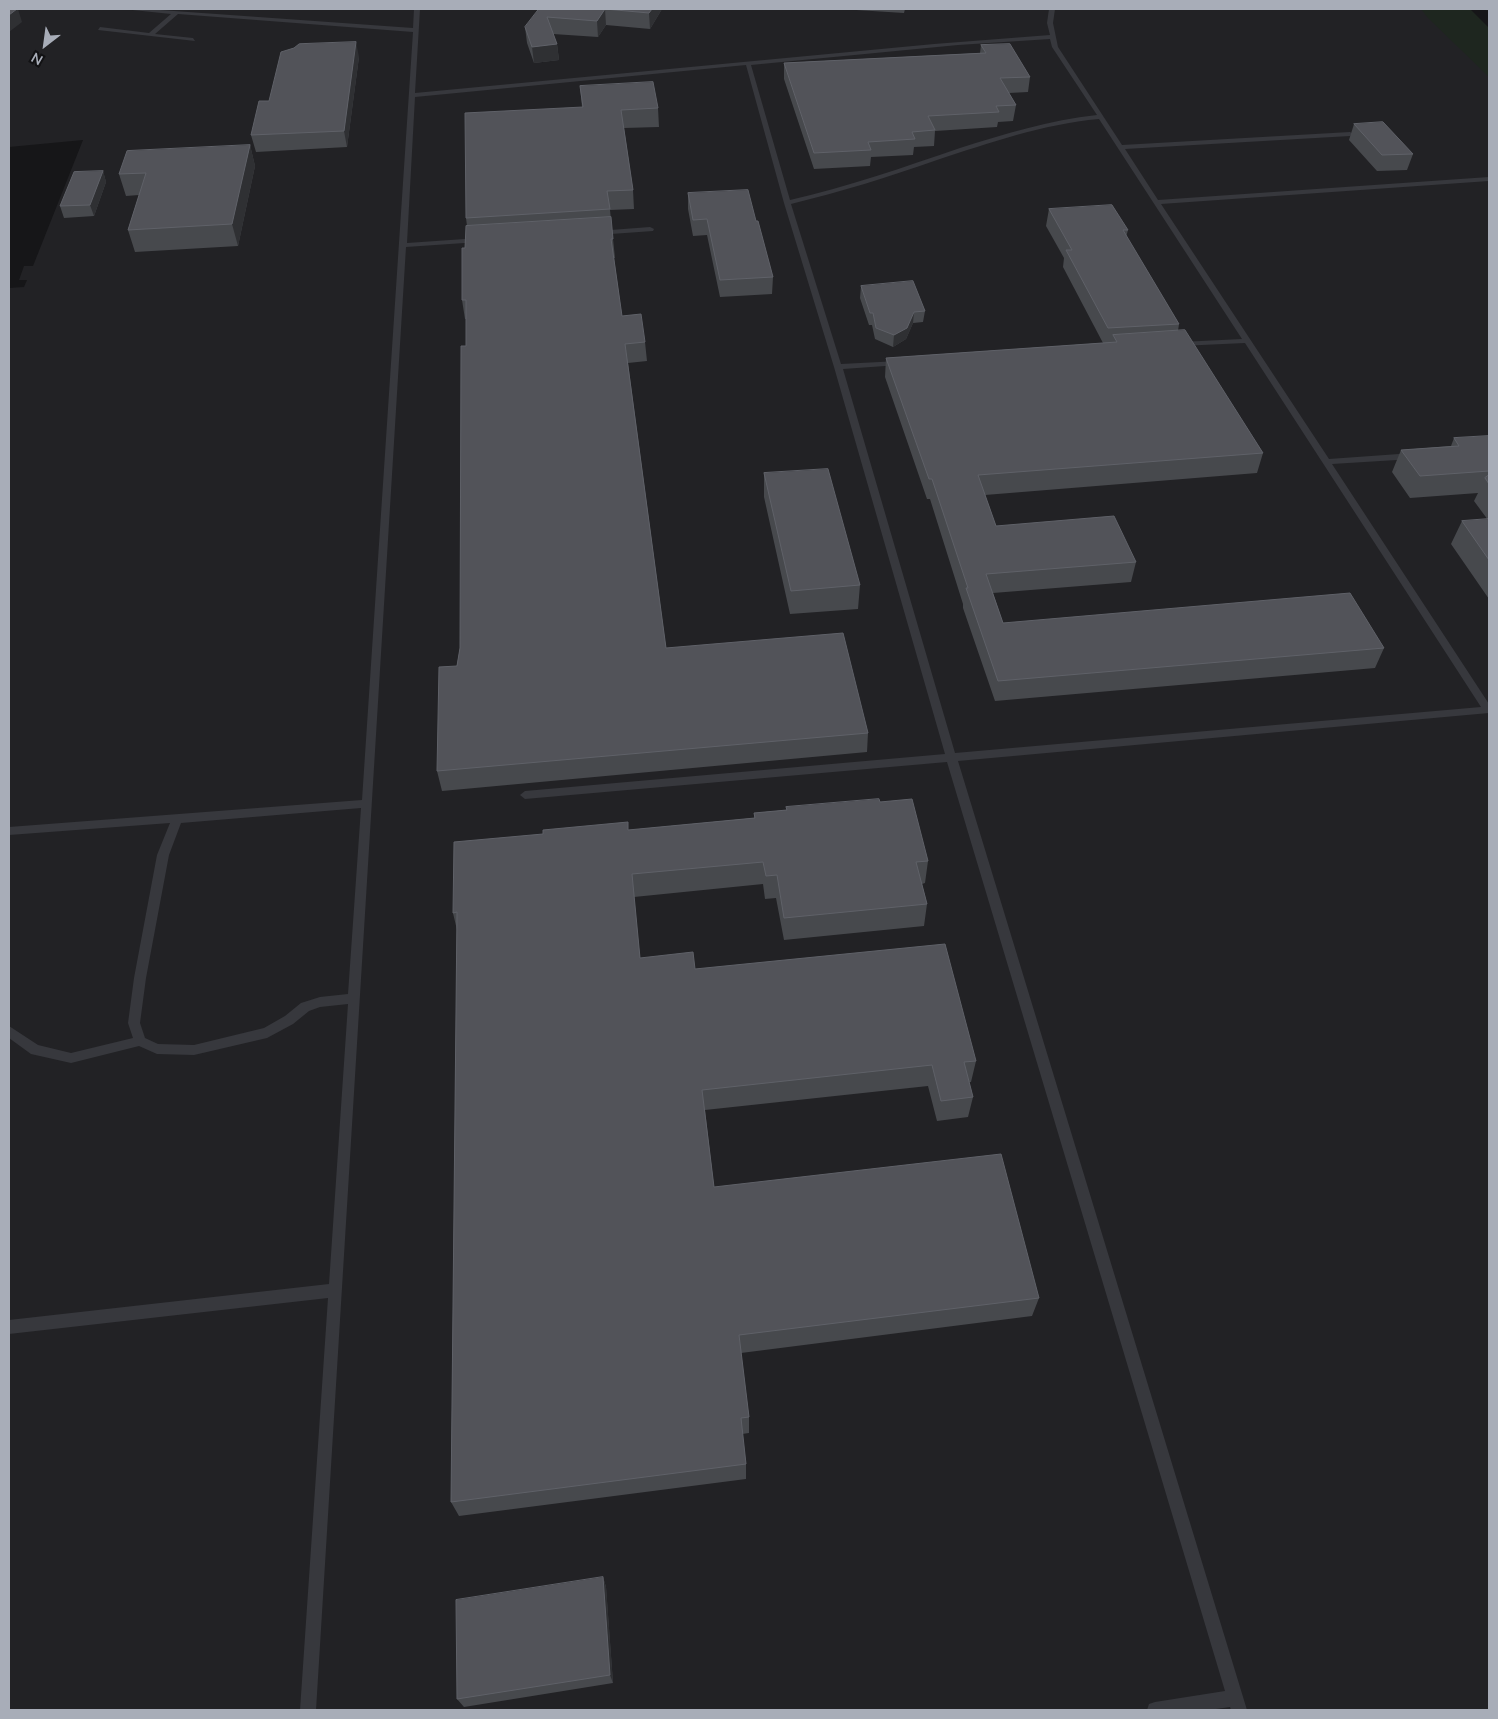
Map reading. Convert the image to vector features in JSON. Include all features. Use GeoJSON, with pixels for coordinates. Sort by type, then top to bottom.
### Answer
{"type":"FeatureCollection","features":[{"type":"Feature","properties":{"kind":"lane"},"geometry":{"type":"LineString","coordinates":[[126,9],[416,30]]}},
{"type":"Feature","properties":{"kind":"lane"},"geometry":{"type":"LineString","coordinates":[[308,1710],[417,9]]}},
{"type":"Feature","properties":{"kind":"lane"},"geometry":{"type":"LineString","coordinates":[[525,795],[952,756],[1489,711],[1055,47],[1050,23],[1052,9]]}},
{"type":"Feature","properties":{"kind":"lane"},"geometry":{"type":"LineString","coordinates":[[150,35],[176,12]]}},
{"type":"Feature","properties":{"kind":"lane"},"geometry":{"type":"LineString","coordinates":[[100,29],[193,40]]}},
{"type":"Feature","properties":{"kind":"lane"},"geometry":{"type":"LineString","coordinates":[[412,95],[553,84],[883,50],[1052,37]]}},
{"type":"Feature","properties":{"kind":"lane"},"geometry":{"type":"LineString","coordinates":[[962,43],[967,52]]}},
{"type":"Feature","properties":{"kind":"lane"},"geometry":{"type":"LineString","coordinates":[[883,50],[888,58]]}},
{"type":"Feature","properties":{"kind":"lane"},"geometry":{"type":"LineString","coordinates":[[748,63],[787,203],[838,367],[952,756],[1237,1704],[1155,1710]]}},
{"type":"Feature","properties":{"kind":"lane"},"geometry":{"type":"LineString","coordinates":[[787,203],[821,196],[962,150],[1042,127],[1101,117]]}},
{"type":"Feature","properties":{"kind":"lane"},"geometry":{"type":"LineString","coordinates":[[1120,147],[1350,134]]}},
{"type":"Feature","properties":{"kind":"lane"},"geometry":{"type":"LineString","coordinates":[[1157,202],[1489,179]]}},
{"type":"Feature","properties":{"kind":"lane"},"geometry":{"type":"LineString","coordinates":[[591,233],[650,229]]}},
{"type":"Feature","properties":{"kind":"lane"},"geometry":{"type":"LineString","coordinates":[[403,245],[492,239]]}},
{"type":"Feature","properties":{"kind":"lane"},"geometry":{"type":"LineString","coordinates":[[1169,344],[1248,341]]}},
{"type":"Feature","properties":{"kind":"lane"},"geometry":{"type":"LineString","coordinates":[[838,367],[906,362]]}},
{"type":"Feature","properties":{"kind":"lane"},"geometry":{"type":"LineString","coordinates":[[1327,462],[1423,455]]}},
{"type":"Feature","properties":{"kind":"lane"},"geometry":{"type":"LineString","coordinates":[[9,832],[336,808],[367,803]]}},
{"type":"Feature","properties":{"kind":"lane"},"geometry":{"type":"LineString","coordinates":[[140,1041],[134,1023],[140,978],[163,855],[177,819]]}},
{"type":"Feature","properties":{"kind":"lane"},"geometry":{"type":"LineString","coordinates":[[9,1031],[34,1050],[71,1058],[140,1041],[157,1049],[194,1050],[266,1033],[305,1008],[320,1002],[354,998]]}},
{"type":"Feature","properties":{"kind":"lane"},"geometry":{"type":"LineString","coordinates":[[9,1327],[335,1290]]}},
{"type":"Feature","properties":{"kind":"shaded area"},"geometry":{"type":"Polygon","coordinates":[[[9,9],[1453,9],[1489,44],[1489,1710],[9,1710],[9,288],[24,287],[27,280],[19,280],[24,266],[33,266],[83,140],[9,147],[9,9]]]}},
{"type":"Feature","properties":{"kind":"shaded area"},"geometry":{"type":"Polygon","coordinates":[[[1421,9],[1470,9],[1489,28],[1489,77],[1428,18],[1421,9]]]}},
{"type":"Feature","properties":{"kind":"building"},"geometry":{"type":"Polygon","coordinates":[[[9,9],[17,9],[9,15],[9,9]]]}},
{"type":"Feature","properties":{"kind":"building"},"geometry":{"type":"Polygon","coordinates":[[[539,9],[605,9],[597,21],[547,17],[557,44],[532,47],[525,27],[539,9]]]}},
{"type":"Feature","properties":{"kind":"building"},"geometry":{"type":"Polygon","coordinates":[[[605,9],[652,9],[649,13],[605,9]]]}},
{"type":"Feature","properties":{"kind":"building"},"geometry":{"type":"Polygon","coordinates":[[[356,42],[344,131],[251,135],[259,101],[269,101],[281,52],[294,48],[299,44],[356,42]]]}},
{"type":"Feature","properties":{"kind":"building"},"geometry":{"type":"Polygon","coordinates":[[[1010,44],[1030,77],[1000,78],[1016,105],[996,106],[999,112],[928,116],[935,130],[912,132],[915,139],[868,142],[871,150],[814,153],[784,63],[986,53],[981,45],[1010,44]]]}},
{"type":"Feature","properties":{"kind":"building"},"geometry":{"type":"Polygon","coordinates":[[[653,82],[658,108],[621,110],[633,190],[607,191],[610,209],[466,218],[465,113],[583,107],[580,86],[653,82]]]}},
{"type":"Feature","properties":{"kind":"building"},"geometry":{"type":"Polygon","coordinates":[[[1383,122],[1413,154],[1382,155],[1354,124],[1383,122]]]}},
{"type":"Feature","properties":{"kind":"building"},"geometry":{"type":"Polygon","coordinates":[[[250,145],[232,224],[128,230],[146,173],[119,174],[127,151],[250,145]]]}},
{"type":"Feature","properties":{"kind":"building"},"geometry":{"type":"Polygon","coordinates":[[[103,171],[90,205],[60,206],[74,172],[103,171]]]}},
{"type":"Feature","properties":{"kind":"building"},"geometry":{"type":"Polygon","coordinates":[[[748,190],[773,277],[720,280],[707,219],[693,220],[688,193],[748,190]]]}},
{"type":"Feature","properties":{"kind":"building"},"geometry":{"type":"Polygon","coordinates":[[[1112,205],[1128,230],[1123,230],[1179,324],[1108,328],[1066,250],[1072,250],[1049,209],[1112,205]]]}},
{"type":"Feature","properties":{"kind":"building"},"geometry":{"type":"Polygon","coordinates":[[[611,217],[613,239],[611,239],[622,316],[641,314],[645,342],[625,344],[666,648],[843,633],[868,733],[437,771],[439,667],[457,666],[460,648],[461,346],[466,346],[466,300],[462,300],[462,248],[465,248],[466,226],[611,217]]]}},
{"type":"Feature","properties":{"kind":"building"},"geometry":{"type":"Polygon","coordinates":[[[913,281],[925,311],[914,312],[907,328],[894,335],[876,328],[873,313],[870,313],[861,286],[913,281]]]}},
{"type":"Feature","properties":{"kind":"building"},"geometry":{"type":"Polygon","coordinates":[[[1185,330],[1263,453],[978,475],[996,526],[1114,516],[1136,562],[986,574],[1003,623],[1350,593],[1384,648],[998,681],[966,588],[968,588],[932,479],[929,479],[886,358],[1117,342],[1113,335],[1185,330]]]}},
{"type":"Feature","properties":{"kind":"building"},"geometry":{"type":"Polygon","coordinates":[[[1489,436],[1489,471],[1420,476],[1401,450],[1459,446],[1454,438],[1489,436]]]}},
{"type":"Feature","properties":{"kind":"building"},"geometry":{"type":"Polygon","coordinates":[[[828,469],[860,585],[791,591],[764,473],[828,469]]]}},
{"type":"Feature","properties":{"kind":"building"},"geometry":{"type":"Polygon","coordinates":[[[1489,475],[1489,484],[1485,478],[1489,475]]]}},
{"type":"Feature","properties":{"kind":"building"},"geometry":{"type":"Polygon","coordinates":[[[1489,519],[1489,560],[1462,521],[1489,519]]]}},
{"type":"Feature","properties":{"kind":"building"},"geometry":{"type":"Polygon","coordinates":[[[879,799],[880,802],[912,799],[928,861],[916,862],[927,904],[784,918],[777,875],[766,876],[763,862],[632,874],[640,958],[693,952],[695,969],[945,944],[976,1061],[964,1062],[973,1097],[941,1101],[932,1065],[702,1090],[714,1187],[1001,1154],[1039,1298],[739,1335],[749,1417],[741,1418],[746,1464],[451,1502],[457,912],[453,913],[454,842],[543,834],[543,830],[628,822],[628,830],[755,818],[754,813],[787,810],[786,807],[879,799]]]}},
{"type":"Feature","properties":{"kind":"building"},"geometry":{"type":"Polygon","coordinates":[[[603,1577],[610,1675],[457,1699],[456,1600],[603,1577]]]}}]}
